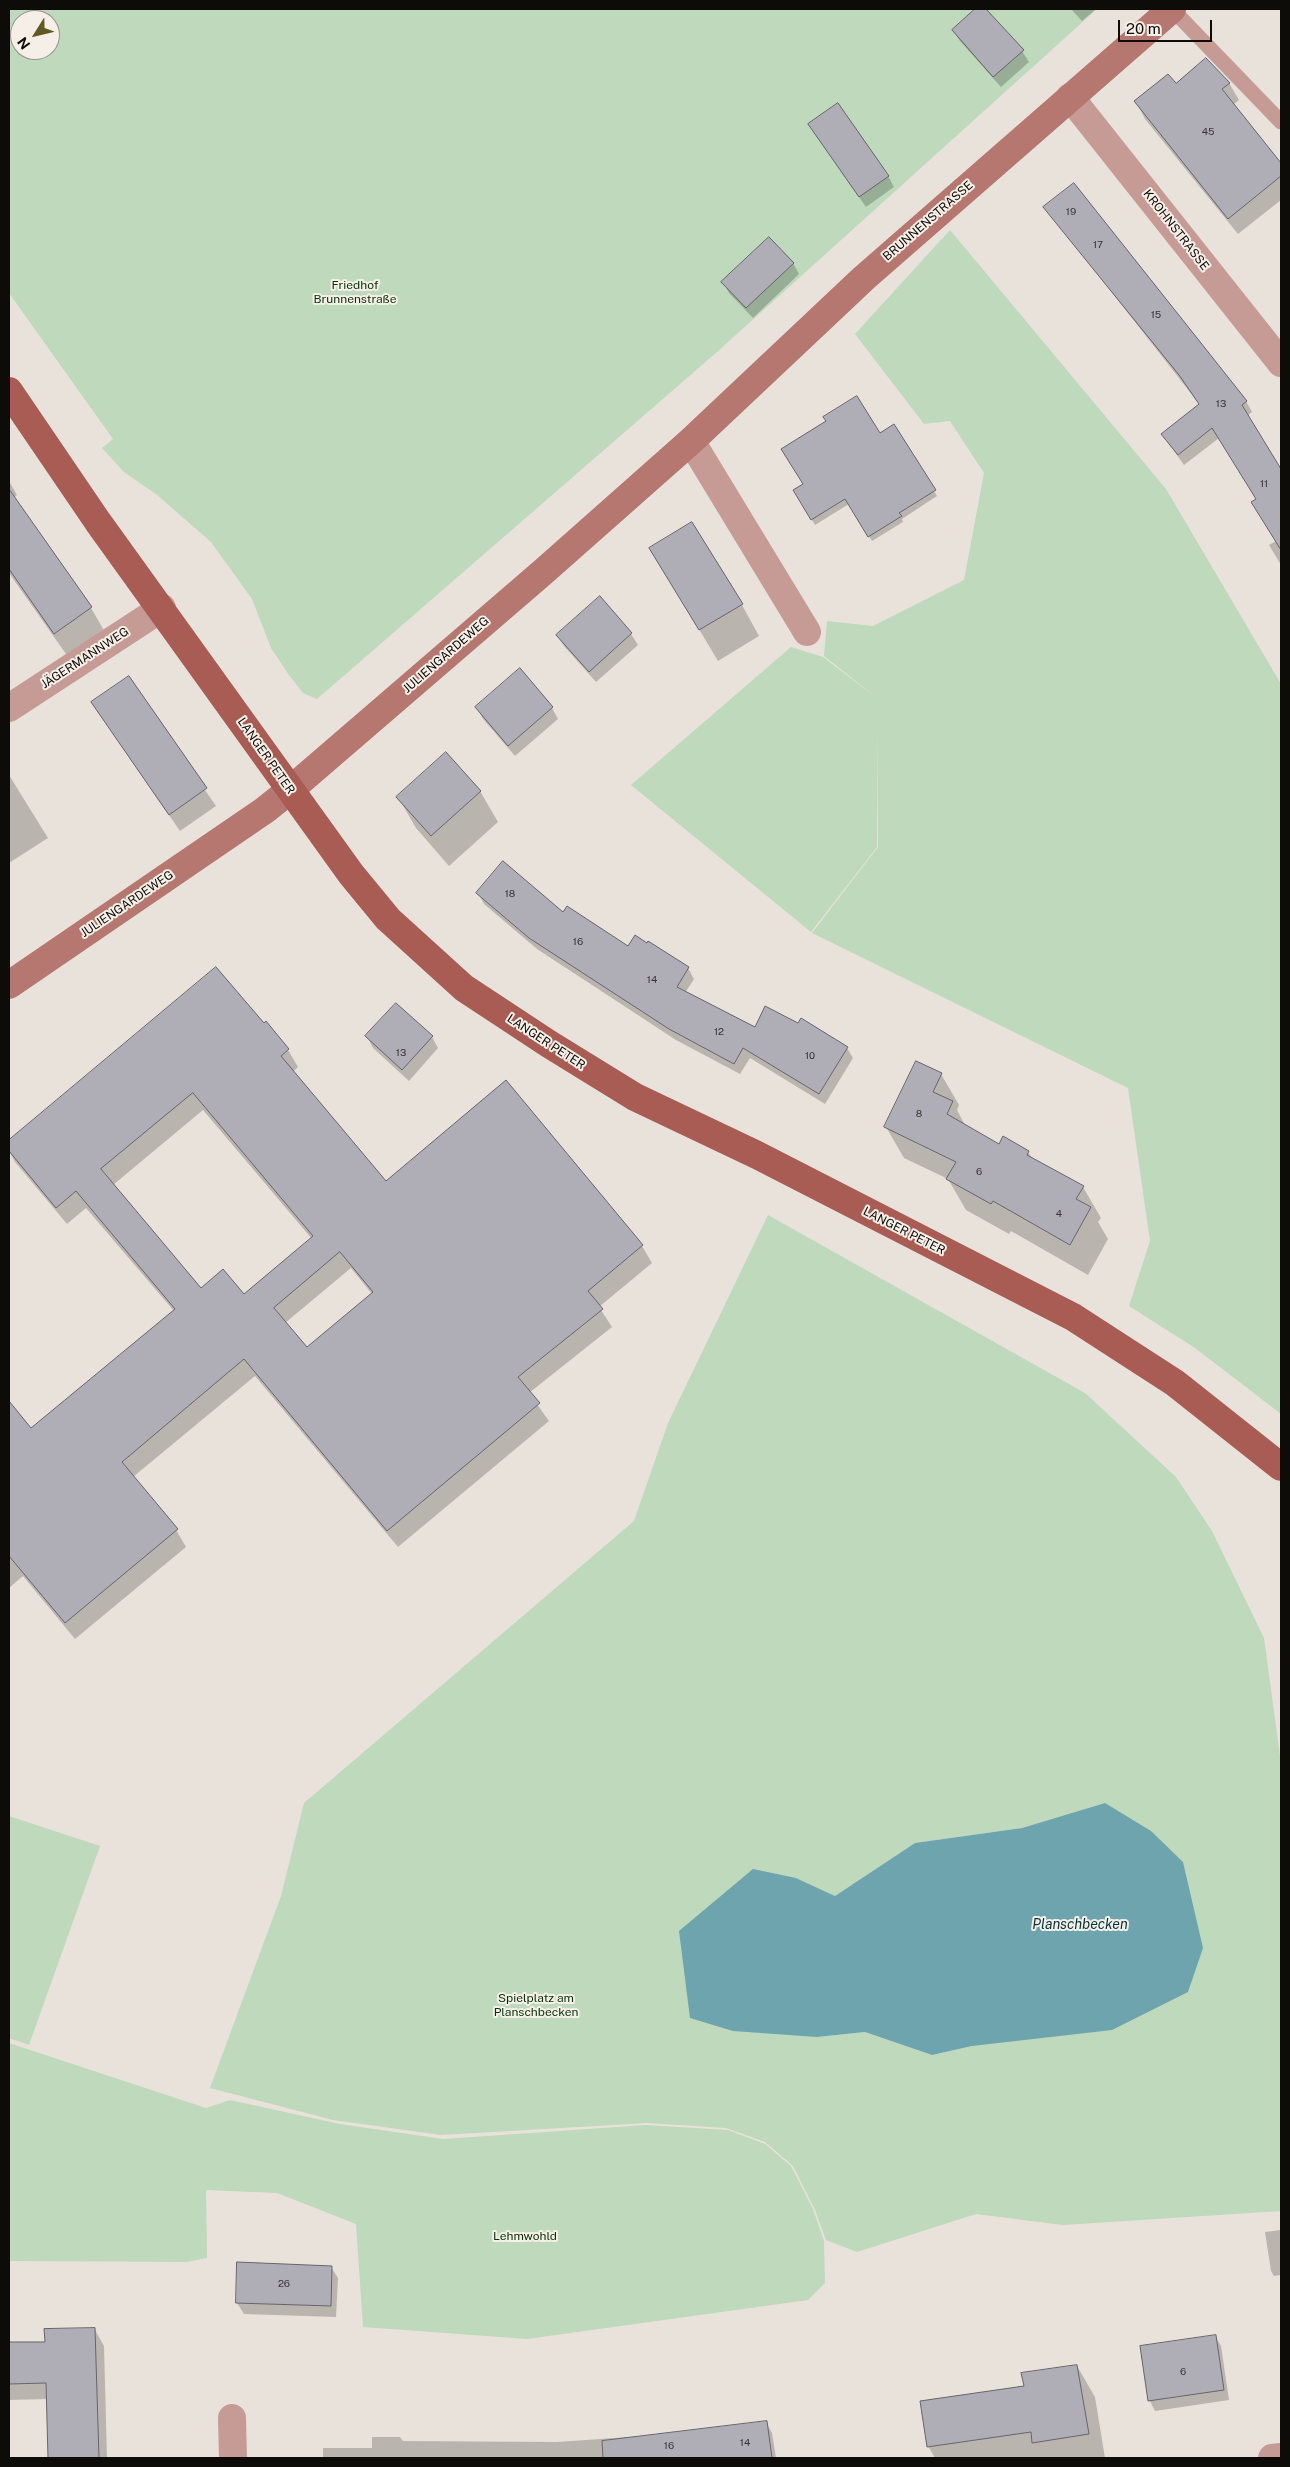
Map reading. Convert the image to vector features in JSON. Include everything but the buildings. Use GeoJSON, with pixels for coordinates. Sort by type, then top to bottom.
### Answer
{"type":"FeatureCollection","features":[{"type":"Feature","properties":{"kind":"main road","name":"LANGER PETER"},"geometry":{"type":"LineString","coordinates":[[9,391],[98,522],[162,608],[351,874],[388,919],[464,988],[549,1044],[635,1097],[757,1155],[1073,1316],[1175,1383],[1281,1466]]}},
{"type":"Feature","properties":{"kind":"street","name":"BRUNNENSTRASSE"},"geometry":{"type":"LineString","coordinates":[[691,441],[864,278],[1172,9]]}},
{"type":"Feature","properties":{"kind":"street","name":"KROHNSTRASSE"},"geometry":{"type":"LineString","coordinates":[[1070,97],[1281,362]]}},
{"type":"Feature","properties":{"kind":"street"},"geometry":{"type":"LineString","coordinates":[[691,441],[807,632]]}},
{"type":"Feature","properties":{"kind":"street","name":"JULIENGARDEWEG"},"geometry":{"type":"LineString","coordinates":[[9,985],[265,810],[691,441]]}},
{"type":"Feature","properties":{"kind":"street","name":"JÄGERMANNWEG"},"geometry":{"type":"LineString","coordinates":[[9,708],[162,608]]}},
{"type":"Feature","properties":{"kind":"street"},"geometry":{"type":"LineString","coordinates":[[232,2418],[233,2458]]}},
{"type":"Feature","properties":{"kind":"street"},"geometry":{"type":"LineString","coordinates":[[1272,2458],[1281,2457]]}},
{"type":"Feature","properties":{"kind":"lane"},"geometry":{"type":"LineString","coordinates":[[1172,9],[1281,122]]}},
{"type":"Feature","properties":{"kind":"green space","name":"Friedhof Brunnenstraße"},"geometry":{"type":"Polygon","coordinates":[[[9,9],[1097,9],[717,352],[317,699],[303,693],[289,675],[271,648],[252,599],[211,542],[156,494],[124,472],[102,448],[113,439],[9,293],[9,9]]]}},
{"type":"Feature","properties":{"kind":"green space"},"geometry":{"type":"Polygon","coordinates":[[[950,230],[1166,489],[1281,684],[1281,1414],[1195,1348],[1129,1306],[1150,1241],[1128,1088],[812,933],[878,847],[878,723],[877,847],[811,932],[631,785],[791,647],[823,657],[878,699],[824,656],[827,621],[873,626],[964,580],[984,473],[950,421],[924,424],[855,334],[950,230]]]}},
{"type":"Feature","properties":{"kind":"green space","name":"Spielplatz am Planschbecken"},"geometry":{"type":"Polygon","coordinates":[[[768,1215],[1085,1393],[1176,1477],[1212,1531],[1264,1638],[1281,1763],[1281,2211],[1063,2225],[976,2214],[857,2252],[826,2240],[815,2210],[793,2166],[765,2142],[726,2128],[647,2123],[441,2135],[333,2120],[210,2088],[281,1896],[304,1803],[634,1521],[668,1423],[768,1215]],[[1105,1803],[1022,1828],[915,1843],[835,1896],[796,1878],[817,2037],[865,2032],[932,2055],[972,2046],[1105,1803]]]}},
{"type":"Feature","properties":{"kind":"green space"},"geometry":{"type":"Polygon","coordinates":[[[9,1816],[100,1846],[29,2045],[9,2038],[9,1816]]]}},
{"type":"Feature","properties":{"kind":"green space","name":"Lehmwohld"},"geometry":{"type":"Polygon","coordinates":[[[9,2043],[206,2108],[230,2100],[340,2124],[443,2139],[646,2125],[728,2130],[765,2144],[791,2166],[813,2209],[824,2241],[825,2283],[808,2300],[527,2339],[363,2327],[356,2224],[277,2193],[206,2190],[207,2258],[187,2262],[9,2261],[9,2043]]]}},
{"type":"Feature","properties":{"kind":"water","name":"Planschbecken"},"geometry":{"type":"Polygon","coordinates":[[[1105,1803],[1151,1831],[1183,1862],[1203,1948],[1188,1992],[1112,2030],[972,2046],[932,2055],[865,2032],[817,2037],[733,2031],[690,2018],[679,1931],[753,1869],[796,1878],[835,1896],[915,1843],[1022,1828],[1105,1803]]]}}]}
